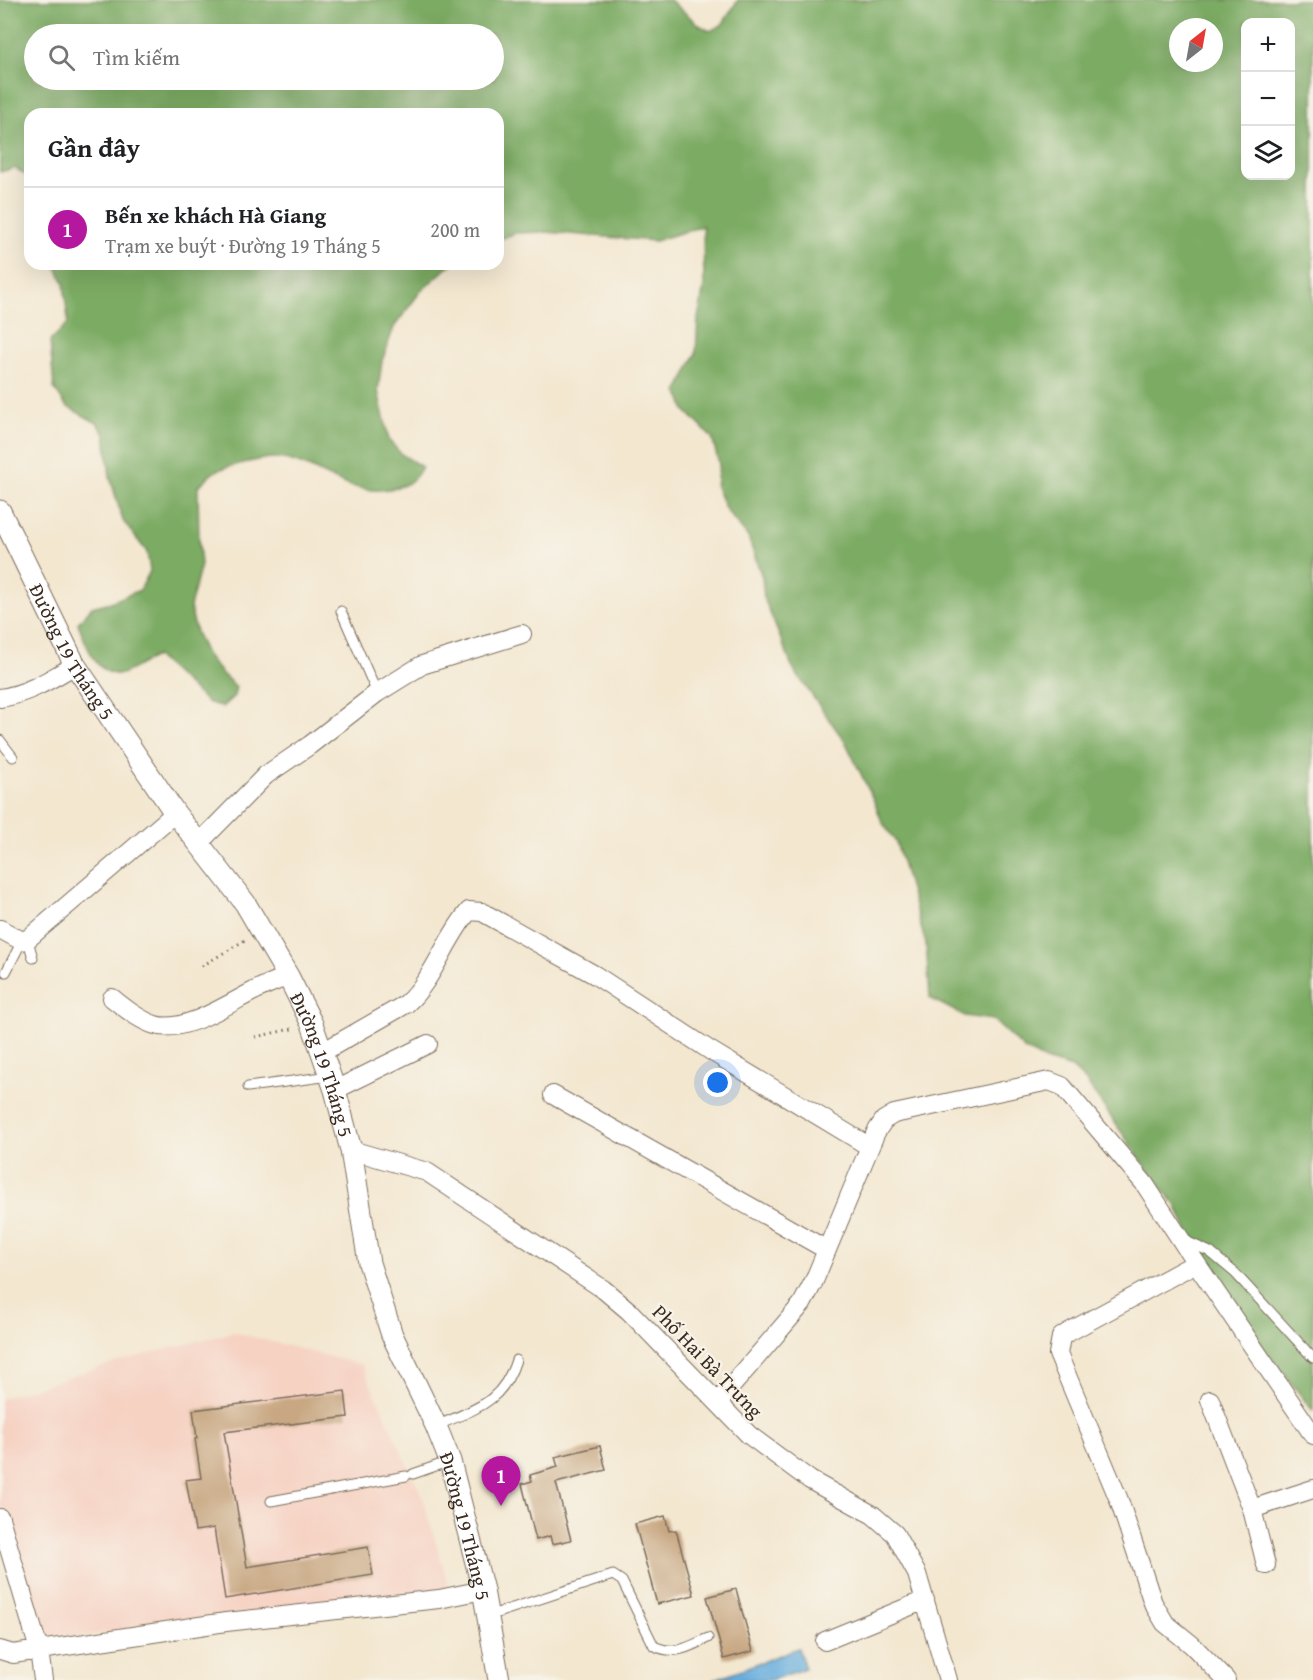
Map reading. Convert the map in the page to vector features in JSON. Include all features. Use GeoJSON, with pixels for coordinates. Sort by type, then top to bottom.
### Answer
{"type":"FeatureCollection","features":[{"type":"Feature","properties":{"kind":"street","name":"Đường 19 Tháng 5"},"geometry":{"type":"LineString","coordinates":[[0,511],[75,665],[175,813],[245,903],[262,929],[312,1024],[333,1083],[351,1150],[372,1274],[392,1335],[436,1426],[450,1461],[483,1590],[499,1680]]}},
{"type":"Feature","properties":{"kind":"street"},"geometry":{"type":"LineString","coordinates":[[199,843],[266,775],[310,745],[377,693],[422,665],[522,634]]}},
{"type":"Feature","properties":{"kind":"street"},"geometry":{"type":"LineString","coordinates":[[0,698],[10,697],[36,687],[75,665]]}},
{"type":"Feature","properties":{"kind":"street"},"geometry":{"type":"LineString","coordinates":[[0,929],[26,939],[175,813]]}},
{"type":"Feature","properties":{"kind":"street"},"geometry":{"type":"LineString","coordinates":[[321,1053],[406,1004],[414,997],[457,925],[469,911],[482,912],[595,975],[711,1051],[870,1147]]}},
{"type":"Feature","properties":{"kind":"street"},"geometry":{"type":"LineString","coordinates":[[112,998],[134,1015],[156,1026],[178,1025],[207,1016],[288,976]]}},
{"type":"Feature","properties":{"kind":"street"},"geometry":{"type":"LineString","coordinates":[[333,1083],[428,1044]]}},
{"type":"Feature","properties":{"kind":"street"},"geometry":{"type":"LineString","coordinates":[[718,1402],[802,1304],[876,1132],[884,1120],[894,1114],[1049,1081],[1062,1086],[1144,1182],[1179,1238],[1313,1436]]}},
{"type":"Feature","properties":{"kind":"street"},"geometry":{"type":"LineString","coordinates":[[552,1095],[827,1250]]}},
{"type":"Feature","properties":{"kind":"street","name":"Phố Hai Bà Trưng"},"geometry":{"type":"LineString","coordinates":[[351,1150],[426,1172],[603,1289],[629,1311],[749,1435],[790,1467],[873,1515],[895,1534],[912,1560],[948,1680]]}},
{"type":"Feature","properties":{"kind":"street"},"geometry":{"type":"LineString","coordinates":[[1196,1263],[1067,1333],[1061,1337],[1058,1354],[1119,1500],[1153,1603],[1165,1623],[1192,1645],[1226,1680]]}},
{"type":"Feature","properties":{"kind":"street"},"geometry":{"type":"LineString","coordinates":[[1209,1400],[1252,1509],[1266,1565]]}},
{"type":"Feature","properties":{"kind":"street"},"geometry":{"type":"LineString","coordinates":[[1252,1509],[1313,1489]]}},
{"type":"Feature","properties":{"kind":"street"},"geometry":{"type":"LineString","coordinates":[[0,1518],[39,1650],[43,1680]]}},
{"type":"Feature","properties":{"kind":"street"},"geometry":{"type":"LineString","coordinates":[[0,1650],[13,1654],[226,1622],[439,1599],[483,1590]]}},
{"type":"Feature","properties":{"kind":"street"},"geometry":{"type":"LineString","coordinates":[[825,1641],[925,1600]]}},
{"type":"Feature","properties":{"kind":"lane"},"geometry":{"type":"LineString","coordinates":[[341,611],[377,693]]}},
{"type":"Feature","properties":{"kind":"lane"},"geometry":{"type":"LineString","coordinates":[[0,740],[13,758]]}},
{"type":"Feature","properties":{"kind":"lane"},"geometry":{"type":"LineString","coordinates":[[26,939],[33,958]]}},
{"type":"Feature","properties":{"kind":"lane"},"geometry":{"type":"LineString","coordinates":[[6,972],[26,939]]}},
{"type":"Feature","properties":{"kind":"lane"},"geometry":{"type":"LineString","coordinates":[[248,1087],[333,1083]]}},
{"type":"Feature","properties":{"kind":"lane"},"geometry":{"type":"LineString","coordinates":[[1179,1238],[1210,1252],[1235,1273],[1313,1358]]}},
{"type":"Feature","properties":{"kind":"lane"},"geometry":{"type":"LineString","coordinates":[[436,1426],[481,1406],[501,1391],[511,1376],[516,1360]]}},
{"type":"Feature","properties":{"kind":"lane"},"geometry":{"type":"LineString","coordinates":[[271,1501],[409,1475],[450,1461]]}},
{"type":"Feature","properties":{"kind":"lane"},"geometry":{"type":"LineString","coordinates":[[488,1616],[613,1575],[622,1581],[654,1646],[667,1652],[681,1650],[708,1638]]}},
{"type":"Feature","properties":{"kind":"path"},"geometry":{"type":"LineString","coordinates":[[202,966],[262,929]]}},
{"type":"Feature","properties":{"kind":"path"},"geometry":{"type":"LineString","coordinates":[[255,1037],[312,1024]]}},
{"type":"Feature","properties":{"kind":"shaded area"},"geometry":{"type":"Polygon","coordinates":[[[234,1332],[362,1365],[423,1498],[449,1588],[164,1624],[43,1642],[0,1502],[0,1399],[123,1360],[234,1332]]]}},
{"type":"Feature","properties":{"kind":"green space"},"geometry":{"type":"Polygon","coordinates":[[[0,0],[670,0],[699,25],[710,31],[722,25],[738,0],[1313,0],[1313,1411],[1205,1273],[1176,1205],[1157,1183],[1085,1080],[1072,1068],[1045,1060],[1024,1049],[993,1020],[964,1016],[930,998],[926,944],[896,842],[882,822],[846,743],[793,669],[764,598],[762,577],[748,537],[726,510],[716,487],[719,464],[712,438],[685,410],[678,391],[696,353],[698,318],[704,286],[703,226],[655,241],[545,232],[515,233],[504,238],[504,108],[24,108],[24,174],[15,168],[0,172],[0,0]]]}},
{"type":"Feature","properties":{"kind":"green space"},"geometry":{"type":"Polygon","coordinates":[[[58,270],[444,270],[420,292],[394,327],[382,361],[378,391],[389,440],[401,454],[422,467],[413,480],[390,489],[358,488],[304,465],[270,458],[216,471],[198,486],[201,565],[190,607],[196,632],[206,654],[236,687],[234,696],[222,707],[207,702],[156,656],[121,674],[104,670],[92,656],[78,623],[92,607],[140,590],[150,571],[147,552],[123,521],[110,477],[105,434],[97,423],[66,406],[54,388],[50,341],[68,323],[64,283],[58,270]]]}},
{"type":"Feature","properties":{"kind":"water"},"geometry":{"type":"Polygon","coordinates":[[[798,1648],[805,1668],[772,1680],[713,1680],[798,1648]]]}},
{"type":"Feature","properties":{"kind":"building"},"geometry":{"type":"Polygon","coordinates":[[[345,1391],[348,1417],[224,1432],[247,1567],[368,1547],[373,1575],[225,1599],[214,1528],[195,1531],[186,1480],[201,1478],[193,1410],[345,1391]]]}},
{"type":"Feature","properties":{"kind":"building"},"geometry":{"type":"Polygon","coordinates":[[[600,1446],[606,1470],[556,1483],[571,1540],[552,1544],[550,1536],[536,1540],[522,1484],[532,1481],[530,1475],[558,1467],[555,1457],[600,1446]]]}},
{"type":"Feature","properties":{"kind":"building"},"geometry":{"type":"Polygon","coordinates":[[[665,1516],[669,1531],[676,1530],[694,1595],[657,1604],[635,1524],[665,1516]]]}},
{"type":"Feature","properties":{"kind":"building"},"geometry":{"type":"Polygon","coordinates":[[[736,1589],[753,1651],[724,1659],[707,1597],[736,1589]]]}},
{"type":"Feature","properties":{"kind":"place","name":"Bến xe khách Hà Giang"},"geometry":{"type":"Point","coordinates":[501,1506]}}]}
